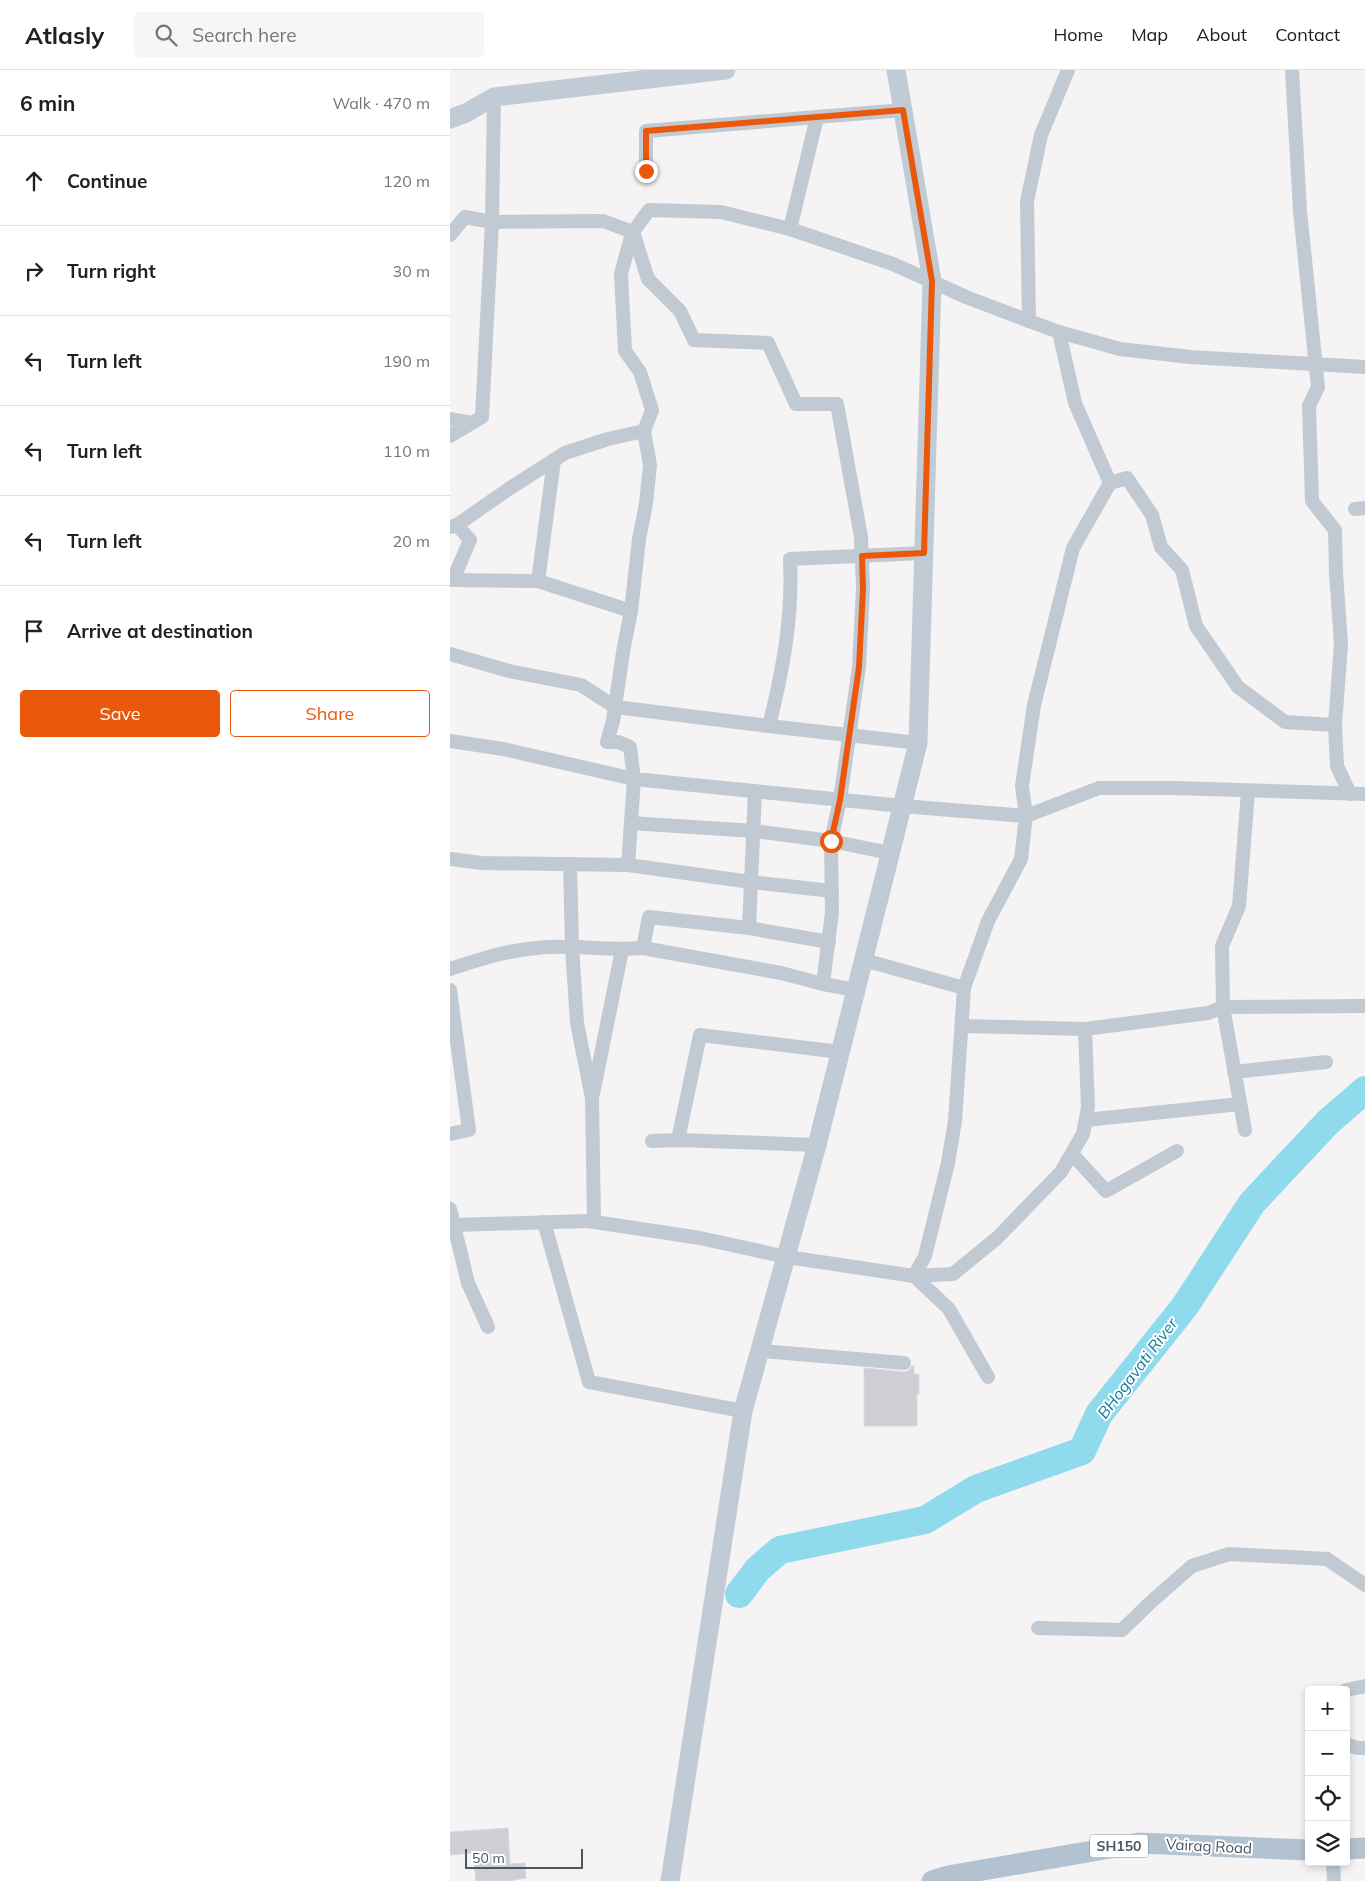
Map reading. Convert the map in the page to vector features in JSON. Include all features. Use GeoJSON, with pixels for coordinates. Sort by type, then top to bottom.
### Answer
{"type":"FeatureCollection","features":[{"type":"Feature","properties":{"kind":"main road","name":"Vairag Road"},"geometry":{"type":"LineString","coordinates":[[932,1881],[986,1875],[1139,1843],[1305,1850]]}},
{"type":"Feature","properties":{"kind":"main road"},"geometry":{"type":"LineString","coordinates":[[1350,1849],[1365,1848]]}},
{"type":"Feature","properties":{"kind":"street"},"geometry":{"type":"LineString","coordinates":[[450,119],[466,113],[494,97],[726,70]]}},
{"type":"Feature","properties":{"kind":"street"},"geometry":{"type":"LineString","coordinates":[[670,1881],[743,1411],[818,1146],[918,743],[932,281],[896,70]]}},
{"type":"Feature","properties":{"kind":"street"},"geometry":{"type":"LineString","coordinates":[[1029,321],[1027,201],[1042,135],[1068,70]]}},
{"type":"Feature","properties":{"kind":"street"},"geometry":{"type":"LineString","coordinates":[[1292,70],[1300,211],[1318,387],[1308,406],[1312,501],[1335,530],[1341,644],[1335,725],[1338,766],[1350,794]]}},
{"type":"Feature","properties":{"kind":"street"},"geometry":{"type":"LineString","coordinates":[[450,436],[482,417],[492,222],[494,97]]}},
{"type":"Feature","properties":{"kind":"street"},"geometry":{"type":"LineString","coordinates":[[646,171],[646,131],[903,110]]}},
{"type":"Feature","properties":{"kind":"street"},"geometry":{"type":"LineString","coordinates":[[790,229],[817,117]]}},
{"type":"Feature","properties":{"kind":"street"},"geometry":{"type":"LineString","coordinates":[[628,864],[634,779],[630,747],[618,742],[607,742],[615,707],[631,611],[650,465],[644,431],[652,410],[640,372],[625,351],[622,274],[633,232],[649,210],[721,212],[790,229],[885,261],[966,298],[1059,332],[1120,349],[1190,357],[1365,367]]}},
{"type":"Feature","properties":{"kind":"street"},"geometry":{"type":"LineString","coordinates":[[450,235],[464,218],[492,222],[603,221],[633,232]]}},
{"type":"Feature","properties":{"kind":"street"},"geometry":{"type":"LineString","coordinates":[[633,232],[648,279],[680,311],[694,340],[768,343],[796,404],[837,404],[861,537],[863,588],[859,667],[840,800],[831,841],[832,891],[829,942],[823,984]]}},
{"type":"Feature","properties":{"kind":"street"},"geometry":{"type":"LineString","coordinates":[[1059,332],[1075,403],[1110,483]]}},
{"type":"Feature","properties":{"kind":"street"},"geometry":{"type":"LineString","coordinates":[[450,420],[472,423]]}},
{"type":"Feature","properties":{"kind":"street"},"geometry":{"type":"LineString","coordinates":[[631,611],[538,581],[452,580],[470,540],[453,526],[565,453],[608,439],[644,431]]}},
{"type":"Feature","properties":{"kind":"street"},"geometry":{"type":"LineString","coordinates":[[538,581],[554,460]]}},
{"type":"Feature","properties":{"kind":"street"},"geometry":{"type":"LineString","coordinates":[[914,1276],[925,1256],[948,1163],[955,1121],[964,988],[988,921],[1021,859],[1026,816],[1022,786],[1034,704],[1073,548],[1110,483],[1127,478],[1152,515],[1161,547],[1182,570],[1196,626],[1238,687],[1285,722],[1335,725]]}},
{"type":"Feature","properties":{"kind":"street"},"geometry":{"type":"LineString","coordinates":[[769,726],[785,649],[792,590],[790,559],[924,553]]}},
{"type":"Feature","properties":{"kind":"street"},"geometry":{"type":"LineString","coordinates":[[450,654],[509,671],[581,685],[615,707],[918,743]]}},
{"type":"Feature","properties":{"kind":"street"},"geometry":{"type":"LineString","coordinates":[[450,741],[503,749],[634,779],[902,806],[1026,816],[1099,788],[1173,788],[1248,792],[1365,794]]}},
{"type":"Feature","properties":{"kind":"street"},"geometry":{"type":"LineString","coordinates":[[749,928],[755,791]]}},
{"type":"Feature","properties":{"kind":"street"},"geometry":{"type":"LineString","coordinates":[[1245,1130],[1223,1008],[1222,946],[1240,906],[1248,792]]}},
{"type":"Feature","properties":{"kind":"street"},"geometry":{"type":"LineString","coordinates":[[631,823],[754,831],[831,841],[890,853]]}},
{"type":"Feature","properties":{"kind":"street"},"geometry":{"type":"LineString","coordinates":[[450,859],[482,864],[628,864],[751,882],[832,891]]}},
{"type":"Feature","properties":{"kind":"street"},"geometry":{"type":"LineString","coordinates":[[570,864],[572,947],[577,1023],[592,1098],[594,1222]]}},
{"type":"Feature","properties":{"kind":"street"},"geometry":{"type":"LineString","coordinates":[[643,948],[649,917],[749,928],[829,942]]}},
{"type":"Feature","properties":{"kind":"street"},"geometry":{"type":"LineString","coordinates":[[450,969],[502,953],[548,947],[622,950],[643,948],[781,973],[856,990]]}},
{"type":"Feature","properties":{"kind":"street"},"geometry":{"type":"LineString","coordinates":[[592,1098],[622,950]]}},
{"type":"Feature","properties":{"kind":"street"},"geometry":{"type":"LineString","coordinates":[[864,960],[964,988]]}},
{"type":"Feature","properties":{"kind":"street"},"geometry":{"type":"LineString","coordinates":[[450,990],[469,1130],[450,1134]]}},
{"type":"Feature","properties":{"kind":"street"},"geometry":{"type":"LineString","coordinates":[[962,1026],[1085,1029],[1208,1013],[1223,1008],[1365,1006]]}},
{"type":"Feature","properties":{"kind":"street"},"geometry":{"type":"LineString","coordinates":[[454,1225],[594,1222],[700,1238],[786,1256],[914,1276],[953,1274],[997,1238],[1061,1172],[1083,1134],[1088,1107],[1085,1029]]}},
{"type":"Feature","properties":{"kind":"street"},"geometry":{"type":"LineString","coordinates":[[678,1140],[700,1035],[840,1052]]}},
{"type":"Feature","properties":{"kind":"street"},"geometry":{"type":"LineString","coordinates":[[1234,1072],[1326,1062]]}},
{"type":"Feature","properties":{"kind":"street"},"geometry":{"type":"LineString","coordinates":[[1086,1120],[1240,1104]]}},
{"type":"Feature","properties":{"kind":"street"},"geometry":{"type":"LineString","coordinates":[[652,1141],[678,1140],[818,1146]]}},
{"type":"Feature","properties":{"kind":"street"},"geometry":{"type":"LineString","coordinates":[[1072,1154],[1106,1190],[1177,1151]]}},
{"type":"Feature","properties":{"kind":"street"},"geometry":{"type":"LineString","coordinates":[[450,1209],[468,1283],[488,1328]]}},
{"type":"Feature","properties":{"kind":"street"},"geometry":{"type":"LineString","coordinates":[[544,1222],[589,1382],[743,1411]]}},
{"type":"Feature","properties":{"kind":"street"},"geometry":{"type":"LineString","coordinates":[[914,1276],[949,1309],[988,1377]]}},
{"type":"Feature","properties":{"kind":"street"},"geometry":{"type":"LineString","coordinates":[[760,1351],[904,1363]]}},
{"type":"Feature","properties":{"kind":"street"},"geometry":{"type":"LineString","coordinates":[[1038,1628],[1122,1630],[1192,1566],[1229,1554],[1327,1559],[1365,1584]]}},
{"type":"Feature","properties":{"kind":"street"},"geometry":{"type":"LineString","coordinates":[[1350,1689],[1365,1686]]}},
{"type":"Feature","properties":{"kind":"street"},"geometry":{"type":"LineString","coordinates":[[1350,1745],[1365,1748]]}},
{"type":"Feature","properties":{"kind":"street"},"geometry":{"type":"LineString","coordinates":[[1333,1866],[1334,1881]]}},
{"type":"Feature","properties":{"kind":"building"},"geometry":{"type":"Polygon","coordinates":[[[914,1366],[914,1374],[919,1374],[917,1426],[864,1426],[864,1368],[904,1372],[908,1371],[914,1366]]]}},
{"type":"Feature","properties":{"kind":"building"},"geometry":{"type":"Polygon","coordinates":[[[508,1828],[510,1864],[525,1863],[526,1878],[513,1881],[476,1881],[473,1853],[450,1855],[450,1832],[508,1828]]]}},
{"type":"Feature","properties":{"kind":"waterway","name":"BHogavati River"},"geometry":{"type":"LineString","coordinates":[[739,1594],[758,1569],[780,1550],[925,1520],[976,1489],[1082,1451],[1099,1414],[1185,1306],[1252,1203],[1328,1122],[1365,1090]]}},
{"type":"Feature","properties":{"kind":"route"},"geometry":{"type":"LineString","coordinates":[[646,171],[646,131],[903,110],[932,281],[924,553],[862,556],[863,588],[859,667],[840,800],[831,841]]}}]}
